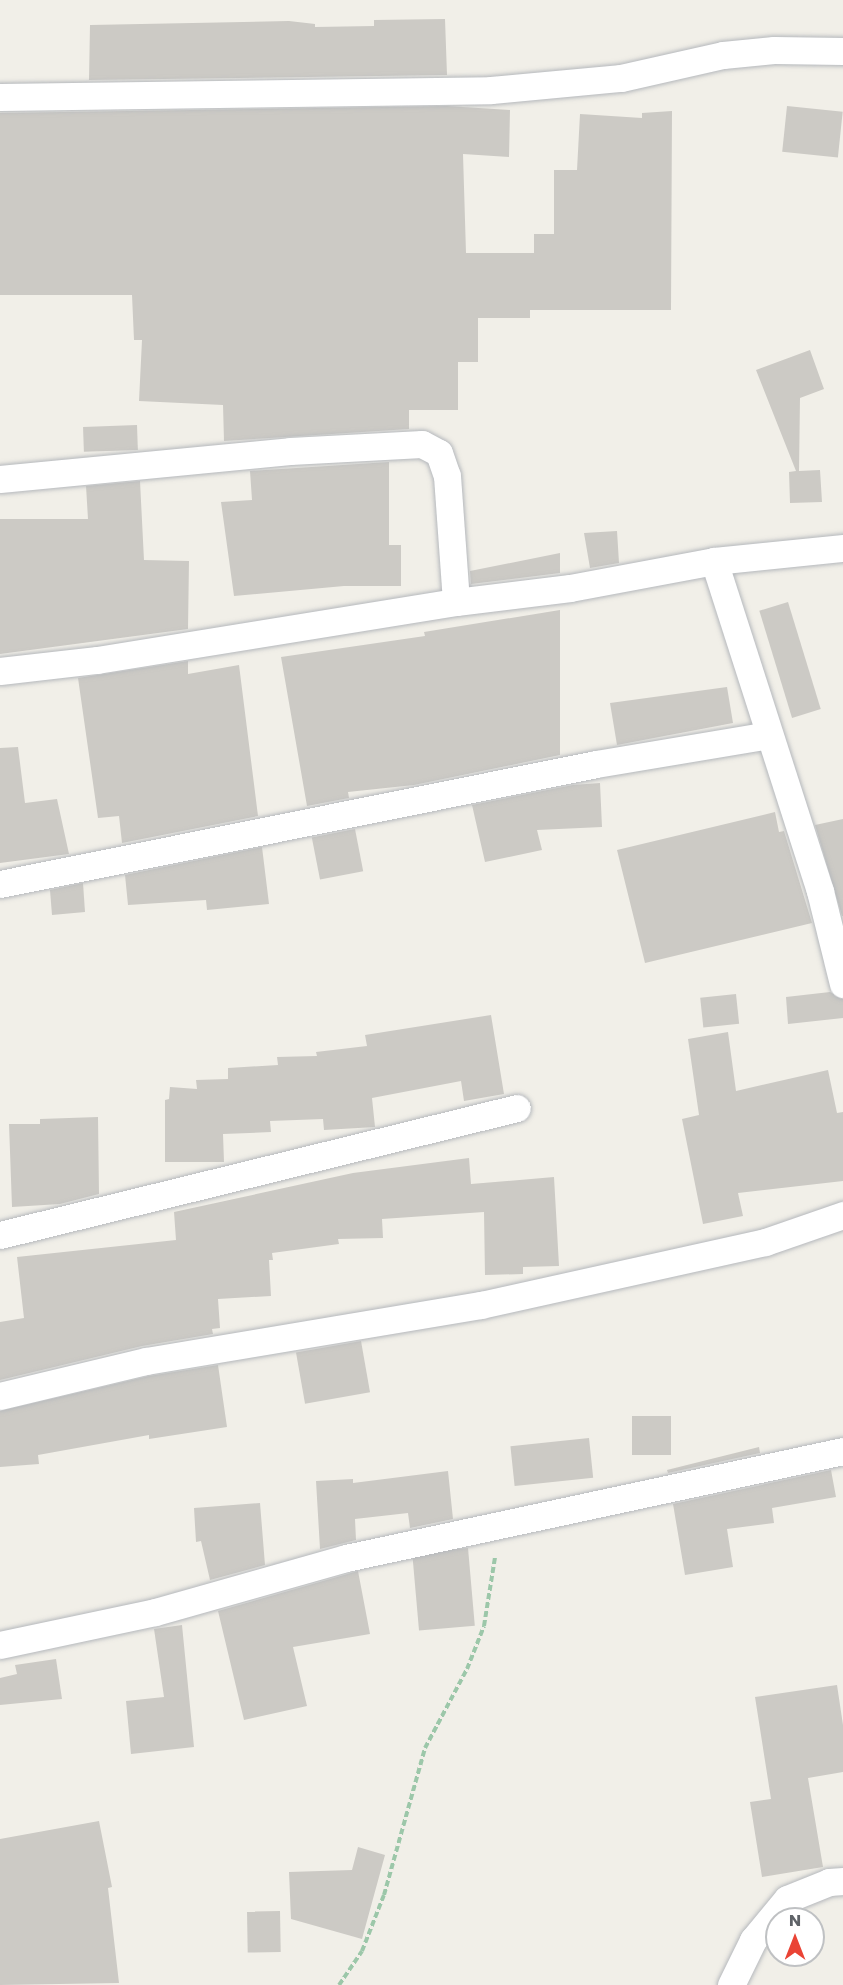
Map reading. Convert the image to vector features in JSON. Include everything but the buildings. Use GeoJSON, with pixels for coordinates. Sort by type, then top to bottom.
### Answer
{"type":"FeatureCollection","features":[{"type":"Feature","properties":{"kind":"street"},"geometry":{"type":"LineString","coordinates":[[0,97],[502,89],[621,78],[723,55],[774,50],[843,51]]}},
{"type":"Feature","properties":{"kind":"street"},"geometry":{"type":"LineString","coordinates":[[0,479],[290,451],[422,444],[439,453],[447,476],[456,602]]}},
{"type":"Feature","properties":{"kind":"street"},"geometry":{"type":"LineString","coordinates":[[0,671],[97,660],[456,602],[570,588],[714,561],[843,548]]}},
{"type":"Feature","properties":{"kind":"street"},"geometry":{"type":"LineString","coordinates":[[714,561],[820,891],[843,984]]}},
{"type":"Feature","properties":{"kind":"street"},"geometry":{"type":"LineString","coordinates":[[0,884],[596,764],[769,735]]}},
{"type":"Feature","properties":{"kind":"street"},"geometry":{"type":"LineString","coordinates":[[0,1235],[517,1108]]}},
{"type":"Feature","properties":{"kind":"street"},"geometry":{"type":"LineString","coordinates":[[0,1396],[146,1362],[481,1305],[765,1242],[843,1215]]}},
{"type":"Feature","properties":{"kind":"street"},"geometry":{"type":"LineString","coordinates":[[0,1645],[155,1612],[346,1558],[843,1451]]}},
{"type":"Feature","properties":{"kind":"street"},"geometry":{"type":"LineString","coordinates":[[730,1985],[753,1940],[788,1899],[829,1882],[843,1881]]}},
{"type":"Feature","properties":{"kind":"path"},"geometry":{"type":"LineString","coordinates":[[339,1985],[362,1951],[384,1895],[425,1748],[467,1669],[484,1626],[502,1524]]}}]}
